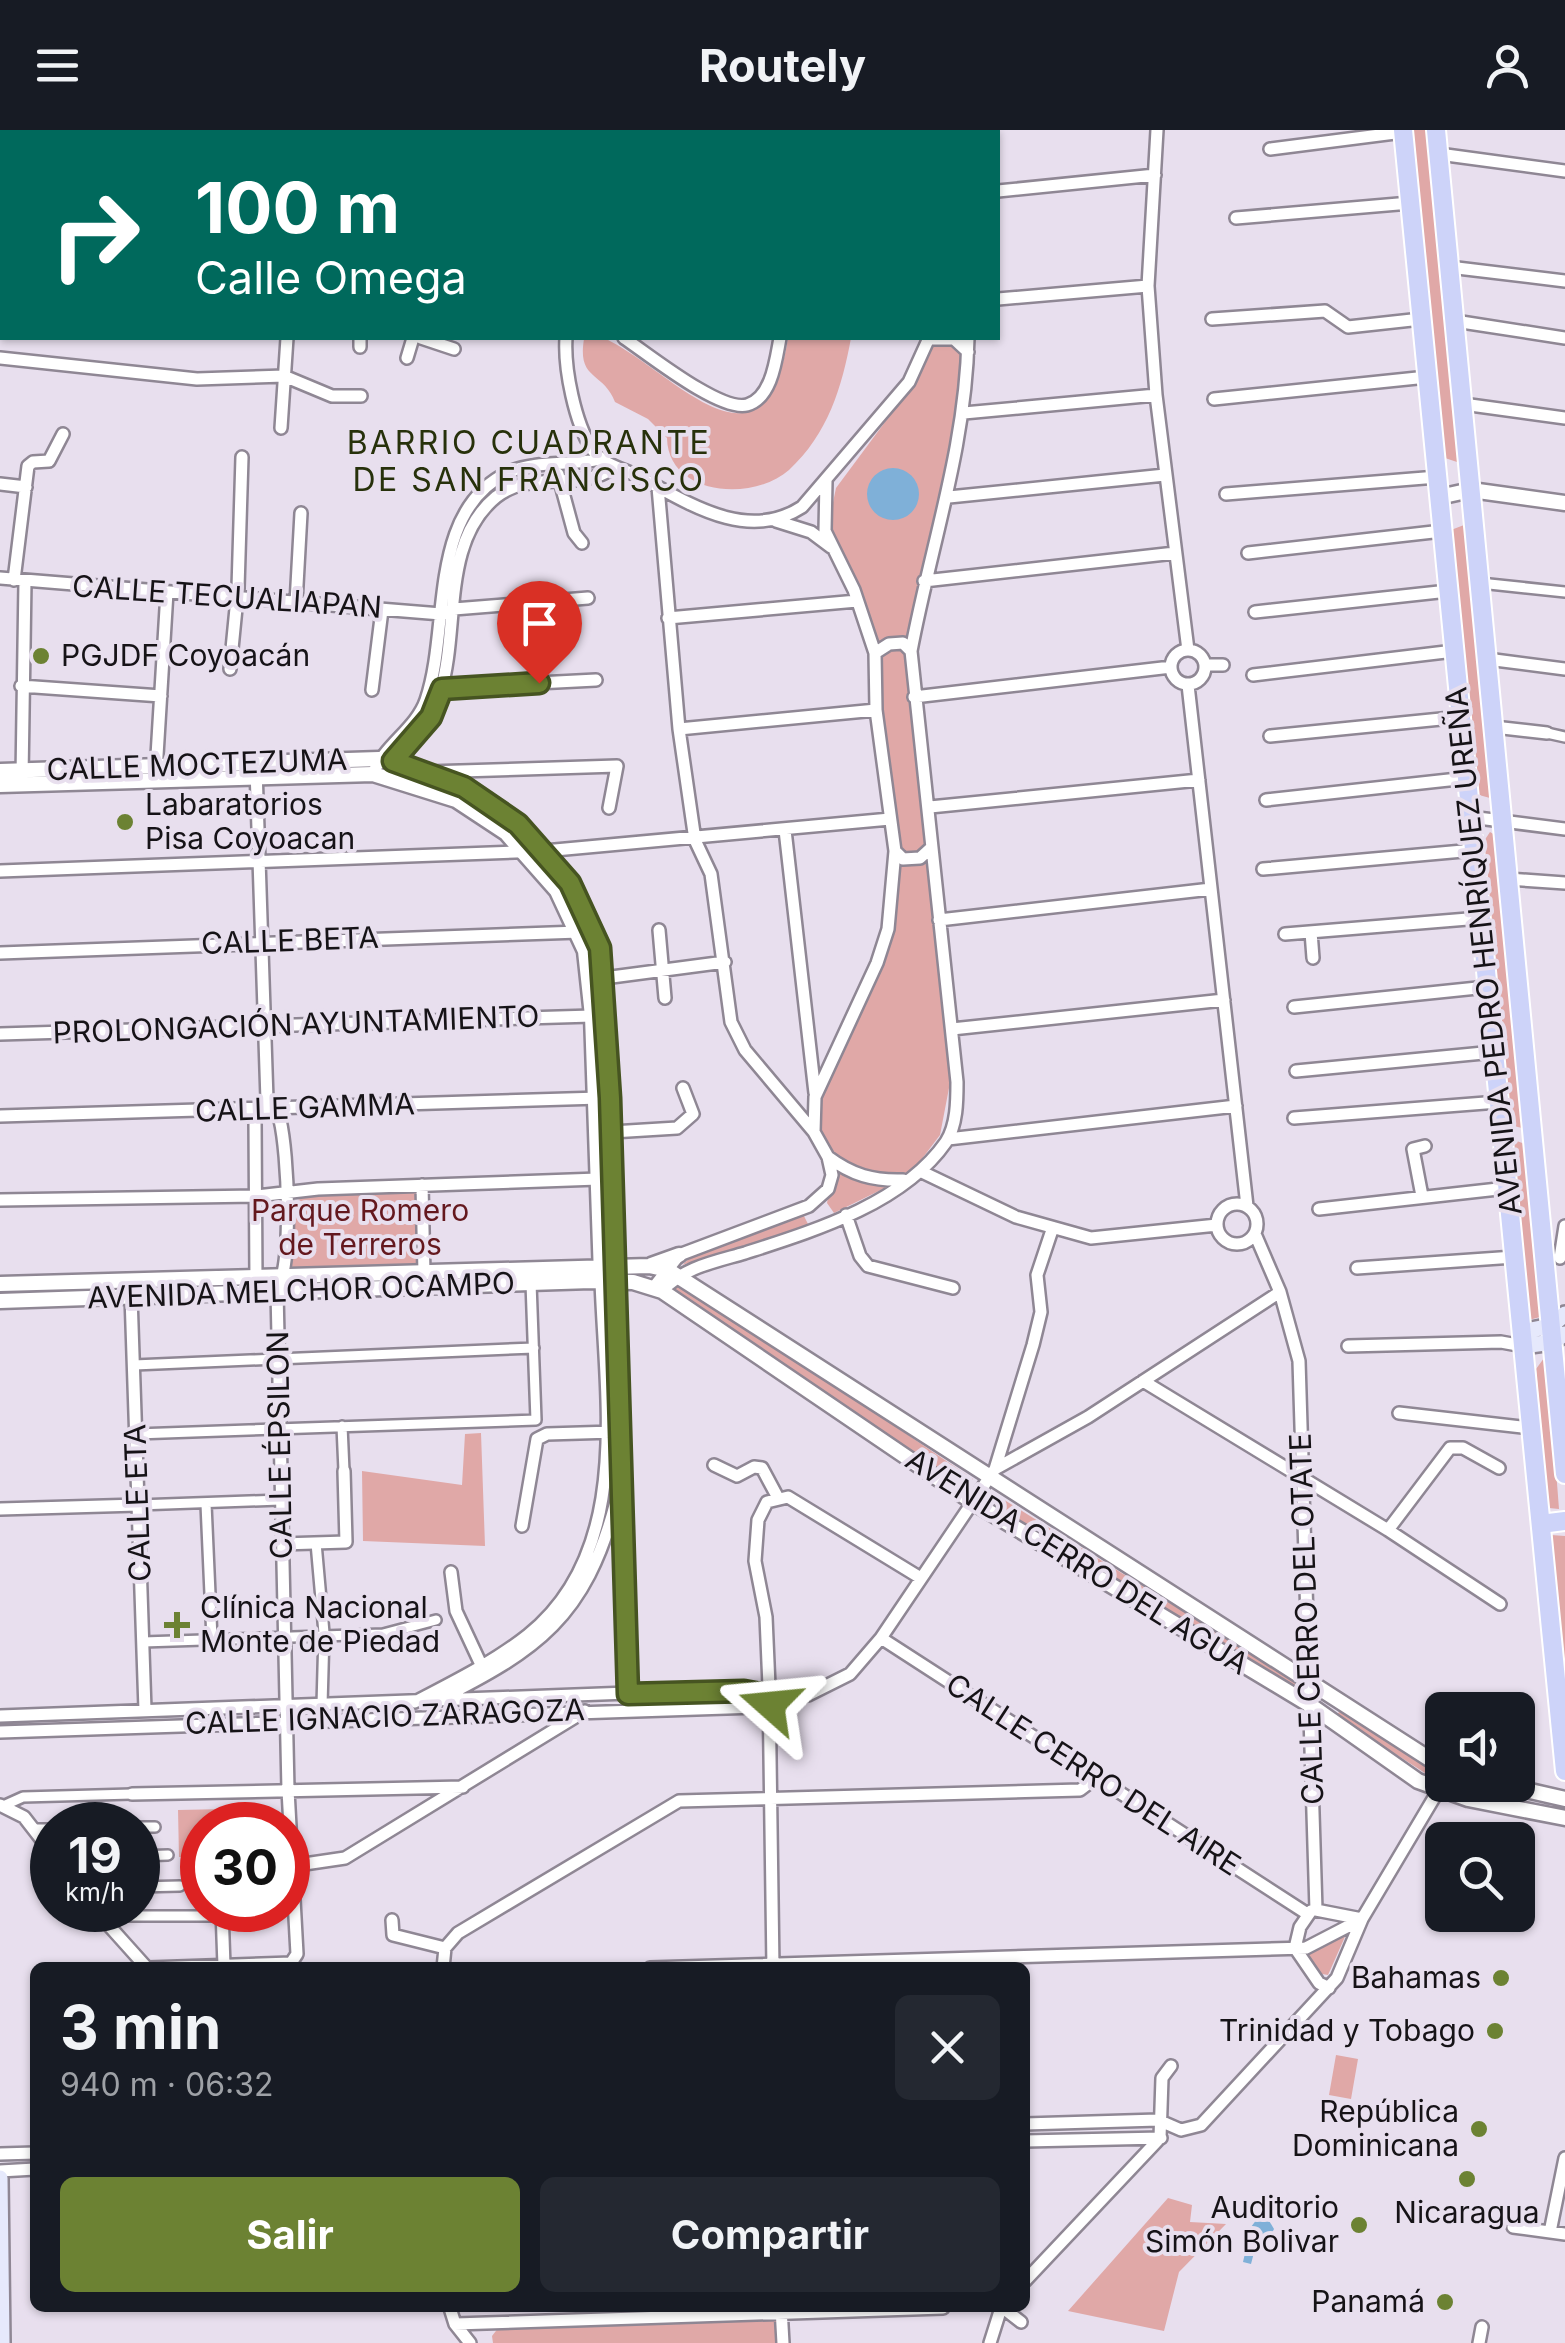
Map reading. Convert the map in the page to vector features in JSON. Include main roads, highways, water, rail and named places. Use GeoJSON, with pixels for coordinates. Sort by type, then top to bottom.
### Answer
{"type":"FeatureCollection","features":[{"type":"Feature","properties":{"kind":"main road","name":"AVENIDA PEDRO HENRÍQUEZ UREÑA"},"geometry":{"type":"LineString","coordinates":[[1436,130],[1533,1133],[1552,1256],[1565,1474]]}},
{"type":"Feature","properties":{"kind":"main road","name":"AVENIDA PEDRO HENRÍQUEZ UREÑA"},"geometry":{"type":"LineString","coordinates":[[1403,131],[1565,1772]]}},
{"type":"Feature","properties":{"kind":"main road"},"geometry":{"type":"LineString","coordinates":[[1502,1132],[1533,1133]]}},
{"type":"Feature","properties":{"kind":"main road"},"geometry":{"type":"LineString","coordinates":[[1552,1256],[1565,1278]]}},
{"type":"Feature","properties":{"kind":"main road"},"geometry":{"type":"LineString","coordinates":[[1522,1339],[1558,1329]]}},
{"type":"Feature","properties":{"kind":"main road"},"geometry":{"type":"LineString","coordinates":[[1541,1524],[1565,1521]]}},
{"type":"Feature","properties":{"kind":"main road"},"geometry":{"type":"LineString","coordinates":[[0,2174],[2,2342]]}},
{"type":"Feature","properties":{"kind":"water"},"geometry":{"type":"Polygon","coordinates":[[[893,468],[911,476],[919,494],[911,512],[893,520],[875,512],[867,494],[875,476],[893,468]]]}},
{"type":"Feature","properties":{"kind":"water"},"geometry":{"type":"Polygon","coordinates":[[[1257,2219],[1268,2219],[1274,2229],[1269,2239],[1257,2241],[1251,2264],[1243,2262],[1251,2227],[1257,2219]]]}},
{"type":"Feature","properties":{"kind":"place","name":"PGJDF Coyoacán"},"geometry":{"type":"Point","coordinates":[41,656]}},
{"type":"Feature","properties":{"kind":"place","name":"Labaratorios Pisa Coyoacan"},"geometry":{"type":"Point","coordinates":[125,822]}},
{"type":"Feature","properties":{"kind":"place","name":"Clínica Nacional Monte de Piedad"},"geometry":{"type":"Point","coordinates":[177,1625]}},
{"type":"Feature","properties":{"kind":"place","name":"Bahamas"},"geometry":{"type":"Point","coordinates":[1501,1978]}},
{"type":"Feature","properties":{"kind":"place","name":"Trinidad y Tobago"},"geometry":{"type":"Point","coordinates":[1495,2031]}},
{"type":"Feature","properties":{"kind":"place","name":"República Dominicana"},"geometry":{"type":"Point","coordinates":[1479,2129]}},
{"type":"Feature","properties":{"kind":"place","name":"Nicaragua"},"geometry":{"type":"Point","coordinates":[1467,2179]}},
{"type":"Feature","properties":{"kind":"place","name":"Auditorio Simón Bolivar"},"geometry":{"type":"Point","coordinates":[1359,2225]}},
{"type":"Feature","properties":{"kind":"place","name":"Panamá"},"geometry":{"type":"Point","coordinates":[1445,2302]}},
{"type":"Feature","properties":{"kind":"district","name":"BARRIO CUADRANTE DE SAN FRANCISCO"},"geometry":{"type":"Point","coordinates":[529,462]}},
{"type":"Feature","properties":{"kind":"park label","name":"Parque Romero de Terreros"},"geometry":{"type":"Point","coordinates":[360,1228]}}]}
